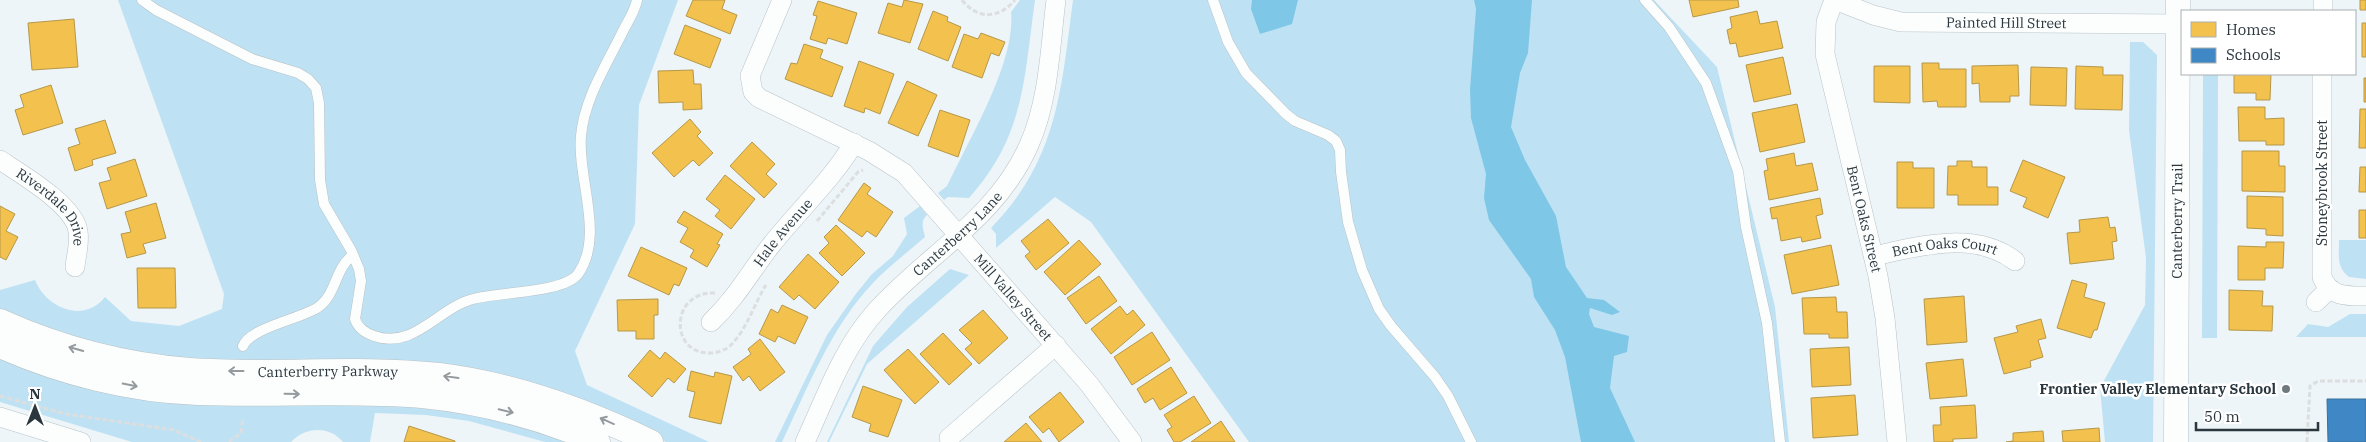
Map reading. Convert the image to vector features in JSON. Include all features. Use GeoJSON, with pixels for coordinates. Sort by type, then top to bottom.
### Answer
{"type":"FeatureCollection","features":[{"type":"Feature","properties":{"kind":"street","name":"Mill Valley Street"},"geometry":{"type":"LineString","coordinates":[[782,0],[750,76],[753,92],[760,98],[882,158],[904,173],[1056,345],[1089,384],[1132,442]]}},
{"type":"Feature","properties":{"kind":"street","name":"Canterberry Lane"},"geometry":{"type":"LineString","coordinates":[[805,442],[845,354],[860,330],[886,301],[983,214],[1000,193],[1029,145],[1042,106],[1056,0]]}},
{"type":"Feature","properties":{"kind":"street","name":"Painted Hill Street"},"geometry":{"type":"LineString","coordinates":[[1835,0],[1873,15],[1901,22],[2180,24]]}},
{"type":"Feature","properties":{"kind":"street","name":"Bent Oaks Street"},"geometry":{"type":"LineString","coordinates":[[1835,0],[1826,22],[1825,54],[1874,256],[1885,318],[1897,442]]}},
{"type":"Feature","properties":{"kind":"street","name":"Canterberry Trail"},"geometry":{"type":"LineString","coordinates":[[2176,442],[2180,24],[2178,0]]}},
{"type":"Feature","properties":{"kind":"street","name":"Stoneybrook Street"},"geometry":{"type":"LineString","coordinates":[[2322,75],[2321,272],[2324,283],[2322,295],[2366,296]]}},
{"type":"Feature","properties":{"kind":"street","name":"Hale Avenue"},"geometry":{"type":"LineString","coordinates":[[711,322],[737,296],[766,252],[831,177],[854,143]]}},
{"type":"Feature","properties":{"kind":"street","name":"Riverdale Drive"},"geometry":{"type":"LineString","coordinates":[[0,160],[42,188],[73,219],[79,233],[75,267]]}},
{"type":"Feature","properties":{"kind":"street","name":"Bent Oaks Court"},"geometry":{"type":"LineString","coordinates":[[1874,256],[1928,244],[1962,244],[1988,247],[2005,253],[2016,261]]}},
{"type":"Feature","properties":{"kind":"street","name":"Canterberry Parkway"},"geometry":{"type":"LineString","coordinates":[[0,321],[65,346],[115,359],[153,366],[209,371],[404,373],[481,382],[568,406],[650,442]]}},
{"type":"Feature","properties":{"kind":"street"},"geometry":{"type":"LineString","coordinates":[[949,438],[1056,345]]}},
{"type":"Feature","properties":{"kind":"street","name":"Canterberry Parkway"},"geometry":{"type":"LineString","coordinates":[[0,346],[35,360],[80,374],[169,391],[403,396],[462,402],[545,421],[598,442]]}},
{"type":"Feature","properties":{"kind":"street"},"geometry":{"type":"LineString","coordinates":[[0,417],[81,442]]}},
{"type":"Feature","properties":{"kind":"lane"},"geometry":{"type":"LineString","coordinates":[[142,0],[156,10],[252,59],[308,79],[316,88],[319,104],[320,180],[324,204],[353,255],[361,281],[355,313],[357,324],[369,334],[386,338],[410,335],[472,299],[563,284],[572,280],[583,265],[588,241],[588,211],[580,146],[583,123],[592,94],[637,0]]}},
{"type":"Feature","properties":{"kind":"lane"},"geometry":{"type":"LineString","coordinates":[[1213,0],[1228,42],[1246,73],[1295,121],[1328,135],[1336,141],[1340,150],[1348,222],[1362,270],[1387,320],[1435,377],[1448,396],[1471,442]]}},
{"type":"Feature","properties":{"kind":"lane"},"geometry":{"type":"LineString","coordinates":[[1645,0],[1669,27],[1706,83],[1738,171],[1746,227],[1768,323],[1780,442]]}},
{"type":"Feature","properties":{"kind":"lane"},"geometry":{"type":"LineString","coordinates":[[242,346],[244,341],[253,334],[298,318],[323,303],[334,288],[342,265],[353,255]]}},
{"type":"Feature","properties":{"kind":"path"},"geometry":{"type":"LineString","coordinates":[[962,0],[972,11],[983,15],[999,13],[1015,0]]}},
{"type":"Feature","properties":{"kind":"path"},"geometry":{"type":"LineString","coordinates":[[2307,442],[2310,386],[2318,381],[2366,381]]}},
{"type":"Feature","properties":{"kind":"path"},"geometry":{"type":"LineString","coordinates":[[0,396],[66,414],[174,430],[201,442]]}},
{"type":"Feature","properties":{"kind":"path"},"geometry":{"type":"LineString","coordinates":[[229,442],[241,433],[243,418]]}},
{"type":"Feature","properties":{"kind":"shaded area"},"geometry":{"type":"Polygon","coordinates":[[[118,0],[678,0],[639,105],[635,224],[575,351],[587,385],[709,442],[666,442],[603,412],[251,364],[121,352],[0,313],[0,290],[35,280],[40,290],[56,305],[77,311],[87,310],[105,297],[131,321],[179,326],[222,309],[224,294],[118,0]]]}},
{"type":"Feature","properties":{"kind":"shaded area"},"geometry":{"type":"Polygon","coordinates":[[[1020,0],[1035,0],[1024,81],[1012,129],[987,175],[969,198],[948,197],[944,200],[938,193],[947,186],[999,77],[1011,32],[1011,12],[1020,0]]]}},
{"type":"Feature","properties":{"kind":"shaded area"},"geometry":{"type":"Polygon","coordinates":[[[1073,0],[1654,0],[1717,67],[1775,307],[1789,442],[1249,442],[1091,222],[1055,197],[996,248],[996,234],[991,228],[1013,202],[1030,176],[1053,122],[1065,64],[1073,0]]]}},
{"type":"Feature","properties":{"kind":"shaded area"},"geometry":{"type":"Polygon","coordinates":[[[2130,42],[2143,42],[2157,55],[2153,442],[2105,442],[2100,388],[2145,305],[2146,258],[2129,130],[2130,42]]]}},
{"type":"Feature","properties":{"kind":"shaded area"},"geometry":{"type":"Polygon","coordinates":[[[2203,75],[2218,75],[2217,338],[2202,338],[2203,75]]]}},
{"type":"Feature","properties":{"kind":"shaded area"},"geometry":{"type":"Polygon","coordinates":[[[920,206],[927,215],[923,222],[925,237],[885,271],[858,300],[822,358],[782,442],[775,442],[827,335],[872,274],[893,256],[907,234],[904,218],[920,206]]]}},
{"type":"Feature","properties":{"kind":"shaded area"},"geometry":{"type":"Polygon","coordinates":[[[2339,240],[2366,240],[2366,279],[2349,277],[2342,269],[2339,260],[2339,240]]]}},
{"type":"Feature","properties":{"kind":"shaded area"},"geometry":{"type":"Polygon","coordinates":[[[950,269],[969,275],[867,364],[829,442],[827,442],[873,346],[907,307],[950,269]]]}},
{"type":"Feature","properties":{"kind":"shaded area"},"geometry":{"type":"Polygon","coordinates":[[[2350,314],[2366,314],[2366,337],[2296,337],[2308,324],[2328,327],[2350,314]]]}},
{"type":"Feature","properties":{"kind":"shaded area"},"geometry":{"type":"Polygon","coordinates":[[[0,353],[461,408],[580,442],[545,442],[469,421],[426,415],[375,413],[370,442],[343,442],[331,433],[317,430],[303,433],[291,442],[132,442],[0,402],[0,353]]]}},
{"type":"Feature","properties":{"kind":"water"},"geometry":{"type":"Polygon","coordinates":[[[1252,0],[1298,0],[1292,24],[1260,34],[1251,9],[1252,0]]]}},
{"type":"Feature","properties":{"kind":"water"},"geometry":{"type":"Polygon","coordinates":[[[1474,0],[1532,0],[1528,53],[1520,73],[1511,127],[1525,160],[1556,216],[1566,267],[1587,298],[1604,300],[1620,312],[1612,315],[1590,308],[1589,314],[1594,327],[1629,336],[1627,352],[1614,356],[1610,388],[1635,442],[1581,442],[1565,357],[1555,330],[1534,297],[1531,279],[1489,220],[1484,198],[1486,174],[1471,118],[1470,90],[1476,9],[1474,0]]]}},
{"type":"Feature","properties":{"kind":"building: Homes"},"geometry":{"type":"Polygon","coordinates":[[[693,0],[725,0],[722,9],[737,15],[730,34],[686,16],[693,0]]]}},
{"type":"Feature","properties":{"kind":"building: Homes"},"geometry":{"type":"Polygon","coordinates":[[[904,0],[923,4],[910,43],[878,33],[888,3],[902,7],[904,0]]]}},
{"type":"Feature","properties":{"kind":"building: Homes"},"geometry":{"type":"Polygon","coordinates":[[[1689,0],[1738,0],[1739,7],[1693,17],[1689,0]]]}},
{"type":"Feature","properties":{"kind":"building: Homes"},"geometry":{"type":"Polygon","coordinates":[[[2360,0],[2366,0],[2366,10],[2360,10],[2360,0]]]}},
{"type":"Feature","properties":{"kind":"building: Homes"},"geometry":{"type":"Polygon","coordinates":[[[818,1],[857,13],[847,44],[828,38],[826,44],[810,39],[817,16],[813,15],[818,1]]]}},
{"type":"Feature","properties":{"kind":"building: Homes"},"geometry":{"type":"Polygon","coordinates":[[[933,11],[948,17],[947,21],[961,27],[948,61],[918,49],[933,11]]]}},
{"type":"Feature","properties":{"kind":"building: Homes"},"geometry":{"type":"Polygon","coordinates":[[[1757,11],[1760,24],[1777,21],[1783,48],[1739,57],[1736,43],[1730,44],[1727,30],[1732,28],[1730,17],[1757,11]]]}},
{"type":"Feature","properties":{"kind":"building: Homes"},"geometry":{"type":"Polygon","coordinates":[[[74,19],[78,67],[32,70],[28,23],[74,19]]]}},
{"type":"Feature","properties":{"kind":"building: Homes"},"geometry":{"type":"Polygon","coordinates":[[[2362,23],[2366,23],[2366,57],[2362,57],[2362,23]]]}},
{"type":"Feature","properties":{"kind":"building: Homes"},"geometry":{"type":"Polygon","coordinates":[[[685,25],[721,39],[710,68],[674,54],[685,25]]]}},
{"type":"Feature","properties":{"kind":"building: Homes"},"geometry":{"type":"Polygon","coordinates":[[[981,33],[1005,42],[999,56],[991,53],[982,78],[952,67],[964,34],[978,39],[981,33]]]}},
{"type":"Feature","properties":{"kind":"building: Homes"},"geometry":{"type":"Polygon","coordinates":[[[804,44],[823,50],[820,58],[843,67],[832,97],[785,79],[791,63],[797,64],[804,44]]]}},
{"type":"Feature","properties":{"kind":"building: Homes"},"geometry":{"type":"Polygon","coordinates":[[[1783,57],[1791,94],[1754,102],[1746,65],[1783,57]]]}},
{"type":"Feature","properties":{"kind":"building: Homes"},"geometry":{"type":"Polygon","coordinates":[[[859,61],[894,74],[880,114],[865,108],[864,113],[844,106],[859,61]]]}},
{"type":"Feature","properties":{"kind":"building: Homes"},"geometry":{"type":"Polygon","coordinates":[[[1922,63],[1939,63],[1939,69],[1966,69],[1966,107],[1938,107],[1937,101],[1923,102],[1922,63]]]}},
{"type":"Feature","properties":{"kind":"building: Homes"},"geometry":{"type":"Polygon","coordinates":[[[2018,65],[2019,96],[2010,96],[2010,102],[1980,102],[1979,83],[1972,84],[1972,66],[2018,65]]]}},
{"type":"Feature","properties":{"kind":"building: Homes"},"geometry":{"type":"Polygon","coordinates":[[[1874,66],[1910,66],[1910,103],[1874,102],[1874,66]]]}},
{"type":"Feature","properties":{"kind":"building: Homes"},"geometry":{"type":"Polygon","coordinates":[[[2076,66],[2103,67],[2103,75],[2123,75],[2122,110],[2075,109],[2076,66]]]}},
{"type":"Feature","properties":{"kind":"building: Homes"},"geometry":{"type":"Polygon","coordinates":[[[2031,67],[2067,68],[2066,106],[2030,105],[2031,67]]]}},
{"type":"Feature","properties":{"kind":"building: Homes"},"geometry":{"type":"Polygon","coordinates":[[[693,70],[694,84],[701,84],[702,109],[683,110],[683,102],[659,103],[658,71],[693,70]]]}},
{"type":"Feature","properties":{"kind":"building: Homes"},"geometry":{"type":"Polygon","coordinates":[[[2234,75],[2271,75],[2270,100],[2256,100],[2256,93],[2234,93],[2234,75]]]}},
{"type":"Feature","properties":{"kind":"building: Homes"},"geometry":{"type":"Polygon","coordinates":[[[2364,78],[2366,78],[2366,102],[2364,102],[2364,78]]]}},
{"type":"Feature","properties":{"kind":"building: Homes"},"geometry":{"type":"Polygon","coordinates":[[[907,81],[937,95],[918,136],[888,123],[907,81]]]}},
{"type":"Feature","properties":{"kind":"building: Homes"},"geometry":{"type":"Polygon","coordinates":[[[51,85],[63,123],[23,135],[15,110],[24,107],[20,95],[51,85]]]}},
{"type":"Feature","properties":{"kind":"building: Homes"},"geometry":{"type":"Polygon","coordinates":[[[1797,104],[1805,142],[1760,152],[1752,113],[1797,104]]]}},
{"type":"Feature","properties":{"kind":"building: Homes"},"geometry":{"type":"Polygon","coordinates":[[[2238,107],[2265,107],[2265,119],[2284,118],[2284,145],[2266,145],[2266,141],[2239,141],[2238,107]]]}},
{"type":"Feature","properties":{"kind":"building: Homes"},"geometry":{"type":"Polygon","coordinates":[[[2360,109],[2366,109],[2366,148],[2359,148],[2360,109]]]}},
{"type":"Feature","properties":{"kind":"building: Homes"},"geometry":{"type":"Polygon","coordinates":[[[940,110],[970,120],[958,157],[928,146],[940,110]]]}},
{"type":"Feature","properties":{"kind":"building: Homes"},"geometry":{"type":"Polygon","coordinates":[[[690,119],[701,132],[697,136],[713,153],[699,166],[693,160],[674,177],[652,153],[690,119]]]}},
{"type":"Feature","properties":{"kind":"building: Homes"},"geometry":{"type":"Polygon","coordinates":[[[105,120],[116,153],[92,160],[93,165],[75,171],[68,148],[80,144],[75,129],[105,120]]]}},
{"type":"Feature","properties":{"kind":"building: Homes"},"geometry":{"type":"Polygon","coordinates":[[[752,142],[775,164],[766,174],[777,184],[764,198],[730,166],[752,142]]]}},
{"type":"Feature","properties":{"kind":"building: Homes"},"geometry":{"type":"Polygon","coordinates":[[[2242,151],[2279,151],[2279,166],[2285,166],[2285,192],[2242,191],[2242,151]]]}},
{"type":"Feature","properties":{"kind":"building: Homes"},"geometry":{"type":"Polygon","coordinates":[[[1794,153],[1796,166],[1812,163],[1818,190],[1769,200],[1764,171],[1768,170],[1766,159],[1794,153]]]}},
{"type":"Feature","properties":{"kind":"building: Homes"},"geometry":{"type":"Polygon","coordinates":[[[135,159],[147,196],[107,209],[99,183],[111,180],[107,168],[135,159]]]}},
{"type":"Feature","properties":{"kind":"building: Homes"},"geometry":{"type":"Polygon","coordinates":[[[2023,160],[2065,177],[2048,218],[2023,207],[2027,198],[2010,191],[2023,160]]]}},
{"type":"Feature","properties":{"kind":"building: Homes"},"geometry":{"type":"Polygon","coordinates":[[[1957,161],[1972,161],[1972,167],[1987,167],[1987,187],[1998,187],[1998,205],[1958,205],[1958,195],[1947,195],[1948,166],[1957,166],[1957,161]]]}},
{"type":"Feature","properties":{"kind":"building: Homes"},"geometry":{"type":"Polygon","coordinates":[[[1897,162],[1913,162],[1913,168],[1934,168],[1934,208],[1897,208],[1897,162]]]}},
{"type":"Feature","properties":{"kind":"building: Homes"},"geometry":{"type":"Polygon","coordinates":[[[2360,167],[2366,167],[2366,192],[2359,192],[2360,167]]]}},
{"type":"Feature","properties":{"kind":"building: Homes"},"geometry":{"type":"Polygon","coordinates":[[[725,175],[755,199],[731,229],[715,216],[720,210],[706,199],[725,175]]]}},
{"type":"Feature","properties":{"kind":"building: Homes"},"geometry":{"type":"Polygon","coordinates":[[[864,183],[871,188],[867,194],[893,212],[876,237],[867,231],[862,237],[838,220],[864,183]]]}},
{"type":"Feature","properties":{"kind":"building: Homes"},"geometry":{"type":"Polygon","coordinates":[[[2247,196],[2283,197],[2283,236],[2266,235],[2266,229],[2247,228],[2247,196]]]}},
{"type":"Feature","properties":{"kind":"building: Homes"},"geometry":{"type":"Polygon","coordinates":[[[1820,198],[1823,214],[1816,216],[1821,238],[1802,242],[1801,237],[1781,241],[1777,218],[1772,219],[1770,208],[1820,198]]]}},
{"type":"Feature","properties":{"kind":"building: Homes"},"geometry":{"type":"Polygon","coordinates":[[[156,203],[166,238],[143,244],[146,253],[127,258],[121,234],[131,232],[125,212],[156,203]]]}},
{"type":"Feature","properties":{"kind":"building: Homes"},"geometry":{"type":"Polygon","coordinates":[[[0,206],[15,214],[6,231],[18,237],[6,260],[0,257],[0,206]]]}},
{"type":"Feature","properties":{"kind":"building: Homes"},"geometry":{"type":"Polygon","coordinates":[[[2359,210],[2366,210],[2366,238],[2359,238],[2359,210]]]}},
{"type":"Feature","properties":{"kind":"building: Homes"},"geometry":{"type":"Polygon","coordinates":[[[684,211],[723,234],[717,244],[720,245],[707,267],[690,257],[694,250],[680,242],[688,228],[677,222],[684,211]]]}},
{"type":"Feature","properties":{"kind":"building: Homes"},"geometry":{"type":"Polygon","coordinates":[[[2108,217],[2110,228],[2115,227],[2117,241],[2112,242],[2114,259],[2070,264],[2067,233],[2080,232],[2079,220],[2108,217]]]}},
{"type":"Feature","properties":{"kind":"building: Homes"},"geometry":{"type":"Polygon","coordinates":[[[1048,219],[1069,243],[1036,270],[1025,256],[1030,252],[1021,241],[1048,219]]]}},
{"type":"Feature","properties":{"kind":"building: Homes"},"geometry":{"type":"Polygon","coordinates":[[[836,225],[865,253],[842,276],[819,253],[829,243],[824,237],[836,225]]]}},
{"type":"Feature","properties":{"kind":"building: Homes"},"geometry":{"type":"Polygon","coordinates":[[[1079,240],[1101,264],[1065,295],[1044,272],[1079,240]]]}},
{"type":"Feature","properties":{"kind":"building: Homes"},"geometry":{"type":"Polygon","coordinates":[[[2266,242],[2284,242],[2283,268],[2265,268],[2265,280],[2238,280],[2238,246],[2266,247],[2266,242]]]}},
{"type":"Feature","properties":{"kind":"building: Homes"},"geometry":{"type":"Polygon","coordinates":[[[1831,245],[1839,285],[1792,294],[1784,255],[1831,245]]]}},
{"type":"Feature","properties":{"kind":"building: Homes"},"geometry":{"type":"Polygon","coordinates":[[[641,247],[687,268],[679,286],[674,284],[669,295],[628,276],[641,247]]]}},
{"type":"Feature","properties":{"kind":"building: Homes"},"geometry":{"type":"Polygon","coordinates":[[[808,254],[839,282],[815,309],[799,295],[794,300],[779,287],[808,254]]]}},
{"type":"Feature","properties":{"kind":"building: Homes"},"geometry":{"type":"Polygon","coordinates":[[[137,268],[175,268],[176,308],[138,308],[137,268]]]}},
{"type":"Feature","properties":{"kind":"building: Homes"},"geometry":{"type":"Polygon","coordinates":[[[1099,276],[1117,301],[1086,324],[1067,298],[1099,276]]]}},
{"type":"Feature","properties":{"kind":"building: Homes"},"geometry":{"type":"Polygon","coordinates":[[[2072,280],[2087,284],[2084,297],[2105,303],[2097,330],[2094,330],[2091,338],[2057,328],[2072,280]]]}},
{"type":"Feature","properties":{"kind":"building: Homes"},"geometry":{"type":"Polygon","coordinates":[[[2229,290],[2263,291],[2262,306],[2273,306],[2272,331],[2229,330],[2229,290]]]}},
{"type":"Feature","properties":{"kind":"building: Homes"},"geometry":{"type":"Polygon","coordinates":[[[1964,296],[1967,342],[1927,345],[1924,299],[1964,296]]]}},
{"type":"Feature","properties":{"kind":"building: Homes"},"geometry":{"type":"Polygon","coordinates":[[[1836,297],[1837,312],[1847,312],[1848,338],[1829,338],[1829,334],[1804,334],[1802,298],[1836,297]]]}},
{"type":"Feature","properties":{"kind":"building: Homes"},"geometry":{"type":"Polygon","coordinates":[[[658,299],[658,315],[654,315],[654,339],[636,339],[636,331],[618,331],[617,300],[658,299]]]}},
{"type":"Feature","properties":{"kind":"building: Homes"},"geometry":{"type":"Polygon","coordinates":[[[782,305],[808,317],[795,344],[778,336],[775,342],[759,334],[771,309],[778,313],[782,305]]]}},
{"type":"Feature","properties":{"kind":"building: Homes"},"geometry":{"type":"Polygon","coordinates":[[[1120,306],[1127,315],[1133,310],[1145,325],[1111,354],[1091,329],[1120,306]]]}},
{"type":"Feature","properties":{"kind":"building: Homes"},"geometry":{"type":"Polygon","coordinates":[[[983,310],[1008,338],[979,364],[965,349],[972,343],[959,330],[983,310]]]}},
{"type":"Feature","properties":{"kind":"building: Homes"},"geometry":{"type":"Polygon","coordinates":[[[2041,319],[2046,338],[2038,340],[2043,357],[2030,361],[2031,367],[2004,374],[1994,338],[2018,332],[2016,326],[2041,319]]]}},
{"type":"Feature","properties":{"kind":"building: Homes"},"geometry":{"type":"Polygon","coordinates":[[[1152,332],[1170,360],[1132,385],[1114,357],[1152,332]]]}},
{"type":"Feature","properties":{"kind":"building: Homes"},"geometry":{"type":"Polygon","coordinates":[[[943,333],[972,364],[949,385],[920,354],[943,333]]]}},
{"type":"Feature","properties":{"kind":"building: Homes"},"geometry":{"type":"Polygon","coordinates":[[[760,339],[785,372],[760,391],[749,376],[743,381],[733,367],[751,354],[748,349],[760,339]]]}},
{"type":"Feature","properties":{"kind":"building: Homes"},"geometry":{"type":"Polygon","coordinates":[[[1849,347],[1851,385],[1812,387],[1810,349],[1849,347]]]}},
{"type":"Feature","properties":{"kind":"building: Homes"},"geometry":{"type":"Polygon","coordinates":[[[908,349],[939,382],[915,404],[884,370],[908,349]]]}},
{"type":"Feature","properties":{"kind":"building: Homes"},"geometry":{"type":"Polygon","coordinates":[[[650,350],[660,359],[665,352],[686,369],[674,383],[668,378],[652,397],[628,376],[650,350]]]}},
{"type":"Feature","properties":{"kind":"building: Homes"},"geometry":{"type":"Polygon","coordinates":[[[1963,359],[1967,396],[1930,399],[1926,363],[1963,359]]]}},
{"type":"Feature","properties":{"kind":"building: Homes"},"geometry":{"type":"Polygon","coordinates":[[[1171,367],[1187,393],[1160,410],[1153,398],[1145,403],[1137,389],[1171,367]]]}},
{"type":"Feature","properties":{"kind":"building: Homes"},"geometry":{"type":"Polygon","coordinates":[[[691,371],[714,377],[715,372],[732,376],[721,424],[689,417],[695,392],[687,390],[691,371]]]}},
{"type":"Feature","properties":{"kind":"building: Homes"},"geometry":{"type":"Polygon","coordinates":[[[863,386],[902,400],[888,437],[869,431],[871,424],[852,417],[863,386]]]}},
{"type":"Feature","properties":{"kind":"building: Homes"},"geometry":{"type":"Polygon","coordinates":[[[1060,392],[1084,422],[1059,442],[1049,428],[1043,433],[1029,417],[1060,392]]]}},
{"type":"Feature","properties":{"kind":"building: Homes"},"geometry":{"type":"Polygon","coordinates":[[[1855,395],[1858,435],[1813,438],[1811,398],[1855,395]]]}},
{"type":"Feature","properties":{"kind":"building: Homes"},"geometry":{"type":"Polygon","coordinates":[[[1194,396],[1211,423],[1180,442],[1174,442],[1167,430],[1172,427],[1164,415],[1194,396]]]}},
{"type":"Feature","properties":{"kind":"building: Homes"},"geometry":{"type":"Polygon","coordinates":[[[1975,405],[1977,438],[1953,439],[1953,442],[1934,442],[1933,425],[1941,425],[1940,407],[1975,405]]]}},
{"type":"Feature","properties":{"kind":"building: Homes"},"geometry":{"type":"Polygon","coordinates":[[[1221,421],[1235,442],[1191,442],[1221,421]]]}},
{"type":"Feature","properties":{"kind":"building: Homes"},"geometry":{"type":"Polygon","coordinates":[[[1026,423],[1042,442],[1004,442],[1026,423]]]}},
{"type":"Feature","properties":{"kind":"building: Homes"},"geometry":{"type":"Polygon","coordinates":[[[409,426],[455,441],[455,442],[404,442],[409,426]]]}},
{"type":"Feature","properties":{"kind":"building: Homes"},"geometry":{"type":"Polygon","coordinates":[[[2099,428],[2100,442],[2063,442],[2062,431],[2099,428]]]}},
{"type":"Feature","properties":{"kind":"building: Homes"},"geometry":{"type":"Polygon","coordinates":[[[2043,431],[2044,442],[2006,442],[2013,441],[2013,433],[2043,431]]]}},
{"type":"Feature","properties":{"kind":"building: Schools"},"geometry":{"type":"Polygon","coordinates":[[[2327,399],[2366,399],[2366,442],[2328,442],[2327,399]]]}},
{"type":"Feature","properties":{"kind":"place","name":"Frontier Valley Elementary School"},"geometry":{"type":"Point","coordinates":[2286,389]}}]}
